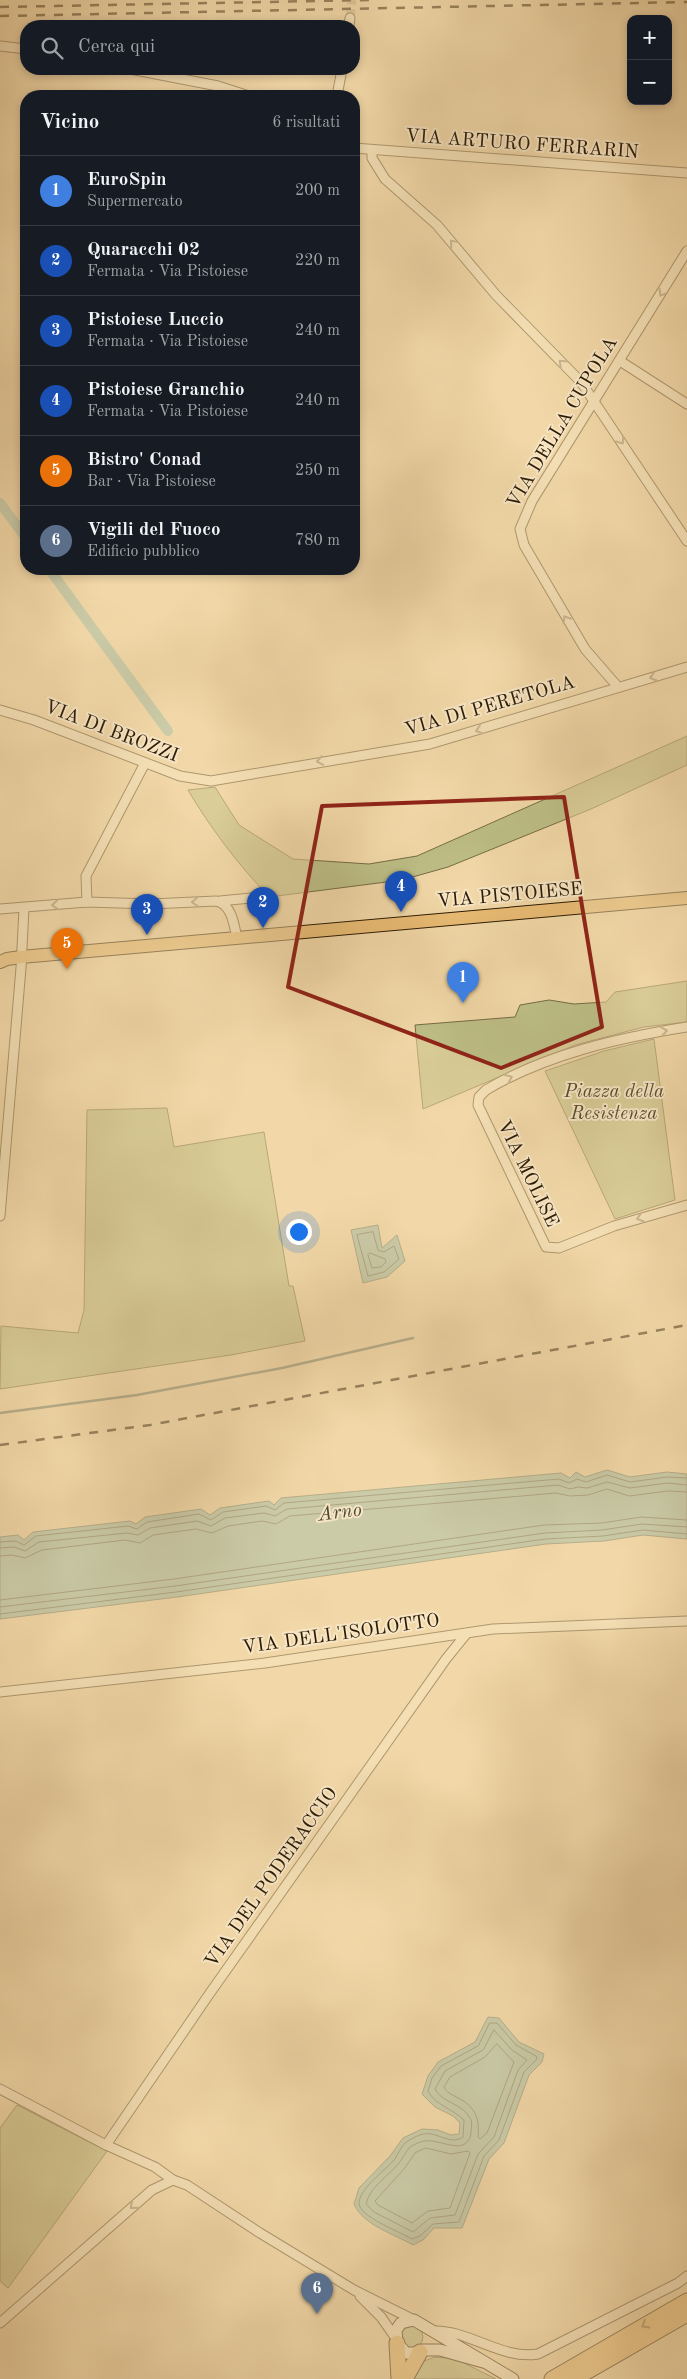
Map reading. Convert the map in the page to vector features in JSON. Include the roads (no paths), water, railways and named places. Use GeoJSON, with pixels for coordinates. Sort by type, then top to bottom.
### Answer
{"type":"FeatureCollection","features":[{"type":"Feature","properties":{"kind":"highway"},"geometry":{"type":"LineString","coordinates":[[552,2379],[687,2300]]}},
{"type":"Feature","properties":{"kind":"highway"},"geometry":{"type":"LineString","coordinates":[[574,2379],[687,2314]]}},
{"type":"Feature","properties":{"kind":"highway"},"geometry":{"type":"LineString","coordinates":[[396,2340],[399,2379]]}},
{"type":"Feature","properties":{"kind":"highway"},"geometry":{"type":"LineString","coordinates":[[405,2379],[422,2351]]}},
{"type":"Feature","properties":{"kind":"main road","name":"VIA PISTOIESE"},"geometry":{"type":"LineString","coordinates":[[2,959],[687,898]]}},
{"type":"Feature","properties":{"kind":"street"},"geometry":{"type":"LineString","coordinates":[[0,46],[20,48]]}},
{"type":"Feature","properties":{"kind":"street"},"geometry":{"type":"LineString","coordinates":[[161,75],[231,90]]}},
{"type":"Feature","properties":{"kind":"street"},"geometry":{"type":"LineString","coordinates":[[338,90],[341,75]]}},
{"type":"Feature","properties":{"kind":"street","name":"VIA ARTURO FERRARIN"},"geometry":{"type":"LineString","coordinates":[[360,149],[687,173]]}},
{"type":"Feature","properties":{"kind":"street"},"geometry":{"type":"LineString","coordinates":[[372,150],[372,158],[385,179],[436,224],[494,293],[581,382],[686,537]]}},
{"type":"Feature","properties":{"kind":"street","name":"VIA DELLA CUPOLA"},"geometry":{"type":"LineString","coordinates":[[618,687],[585,649],[541,578],[520,535],[522,520],[593,401],[620,361],[687,251]]}},
{"type":"Feature","properties":{"kind":"street"},"geometry":{"type":"LineString","coordinates":[[620,361],[687,404]]}},
{"type":"Feature","properties":{"kind":"street","name":"VIA DI PERETOLA"},"geometry":{"type":"LineString","coordinates":[[211,781],[430,744],[687,667]]}},
{"type":"Feature","properties":{"kind":"street","name":"VIA DI BROZZI"},"geometry":{"type":"LineString","coordinates":[[0,710],[34,720],[186,778],[211,781]]}},
{"type":"Feature","properties":{"kind":"street"},"geometry":{"type":"LineString","coordinates":[[87,902],[86,876],[145,763]]}},
{"type":"Feature","properties":{"kind":"street"},"geometry":{"type":"LineString","coordinates":[[0,909],[87,902],[151,904],[262,897]]}},
{"type":"Feature","properties":{"kind":"street"},"geometry":{"type":"LineString","coordinates":[[220,901],[228,910],[237,938]]}},
{"type":"Feature","properties":{"kind":"street"},"geometry":{"type":"LineString","coordinates":[[0,1216],[24,908]]}},
{"type":"Feature","properties":{"kind":"street","name":"VIA MOLISE"},"geometry":{"type":"LineString","coordinates":[[687,1027],[599,1044],[548,1062],[486,1090],[479,1097],[478,1109],[543,1245],[550,1249],[559,1248],[636,1219],[687,1205]]}},
{"type":"Feature","properties":{"kind":"street","name":"VIA DELL'ISOLOTTO"},"geometry":{"type":"LineString","coordinates":[[0,1692],[265,1663],[501,1629],[687,1621]]}},
{"type":"Feature","properties":{"kind":"street","name":"VIA DEL PODERACCIO"},"geometry":{"type":"LineString","coordinates":[[106,2145],[210,1993],[446,1659],[469,1633]]}},
{"type":"Feature","properties":{"kind":"street"},"geometry":{"type":"LineString","coordinates":[[0,2089],[106,2145],[155,2167],[173,2180],[188,2185],[260,2233],[354,2290],[434,2331],[513,2379]]}},
{"type":"Feature","properties":{"kind":"street"},"geometry":{"type":"LineString","coordinates":[[0,2323],[152,2190],[173,2180]]}},
{"type":"Feature","properties":{"kind":"street"},"geometry":{"type":"LineString","coordinates":[[434,2331],[448,2332],[520,2354],[538,2354],[678,2283],[687,2276]]}},
{"type":"Feature","properties":{"kind":"street"},"geometry":{"type":"LineString","coordinates":[[354,2290],[381,2317],[406,2353],[448,2351],[483,2362]]}},
{"type":"Feature","properties":{"kind":"street"},"geometry":{"type":"LineString","coordinates":[[396,2340],[398,2326],[407,2320],[414,2320]]}},
{"type":"Feature","properties":{"kind":"street"},"geometry":{"type":"LineString","coordinates":[[422,2351],[434,2331]]}},
{"type":"Feature","properties":{"kind":"water"},"geometry":{"type":"Polygon","coordinates":[[[378,1225],[382,1248],[397,1235],[405,1261],[387,1277],[363,1283],[351,1230],[378,1225]]]}},
{"type":"Feature","properties":{"kind":"water","name":"Arno"},"geometry":{"type":"Polygon","coordinates":[[[607,1470],[630,1477],[667,1472],[687,1474],[687,1539],[643,1535],[604,1541],[546,1544],[177,1597],[0,1619],[0,1537],[18,1535],[24,1540],[33,1532],[130,1521],[136,1524],[145,1517],[201,1509],[210,1515],[220,1508],[269,1501],[274,1505],[281,1498],[561,1473],[570,1478],[576,1472],[585,1477],[607,1470]]]}},
{"type":"Feature","properties":{"kind":"water"},"geometry":{"type":"Polygon","coordinates":[[[488,2017],[499,2018],[519,2042],[544,2054],[542,2062],[529,2075],[504,2143],[489,2159],[462,2228],[434,2228],[423,2240],[413,2245],[364,2218],[354,2204],[359,2188],[390,2156],[403,2138],[422,2129],[438,2130],[451,2135],[459,2134],[460,2123],[453,2116],[435,2107],[422,2094],[428,2076],[438,2062],[475,2042],[488,2017]]]}},
{"type":"Feature","properties":{"kind":"waterway"},"geometry":{"type":"LineString","coordinates":[[0,503],[20,530]]}},
{"type":"Feature","properties":{"kind":"waterway"},"geometry":{"type":"LineString","coordinates":[[53,575],[168,731]]}},
{"type":"Feature","properties":{"kind":"waterway"},"geometry":{"type":"LineString","coordinates":[[0,1413],[137,1395],[282,1368],[413,1338]]}},
{"type":"Feature","properties":{"kind":"tunnel"},"geometry":{"type":"LineString","coordinates":[[350,18],[352,0]]}},
{"type":"Feature","properties":{"kind":"railway"},"geometry":{"type":"LineString","coordinates":[[0,7],[369,0]]}},
{"type":"Feature","properties":{"kind":"railway"},"geometry":{"type":"LineString","coordinates":[[0,16],[687,2]]}},
{"type":"Feature","properties":{"kind":"railway"},"geometry":{"type":"LineString","coordinates":[[0,1445],[150,1425],[687,1325]]}},
{"type":"Feature","properties":{"kind":"place","name":"Pistoiese Granchio"},"geometry":{"type":"Point","coordinates":[401,912]}},
{"type":"Feature","properties":{"kind":"place","name":"Quaracchi 02"},"geometry":{"type":"Point","coordinates":[263,928]}},
{"type":"Feature","properties":{"kind":"place","name":"Pistoiese Luccio"},"geometry":{"type":"Point","coordinates":[147,935]}},
{"type":"Feature","properties":{"kind":"place","name":"Bistro' Conad"},"geometry":{"type":"Point","coordinates":[67,969]}},
{"type":"Feature","properties":{"kind":"place","name":"EuroSpin"},"geometry":{"type":"Point","coordinates":[463,1003]}},
{"type":"Feature","properties":{"kind":"place","name":"Vigili del Fuoco"},"geometry":{"type":"Point","coordinates":[317,2314]}},
{"type":"Feature","properties":{"kind":"park label","name":"Piazza della Resistenza"},"geometry":{"type":"Point","coordinates":[614,1103]}}]}
